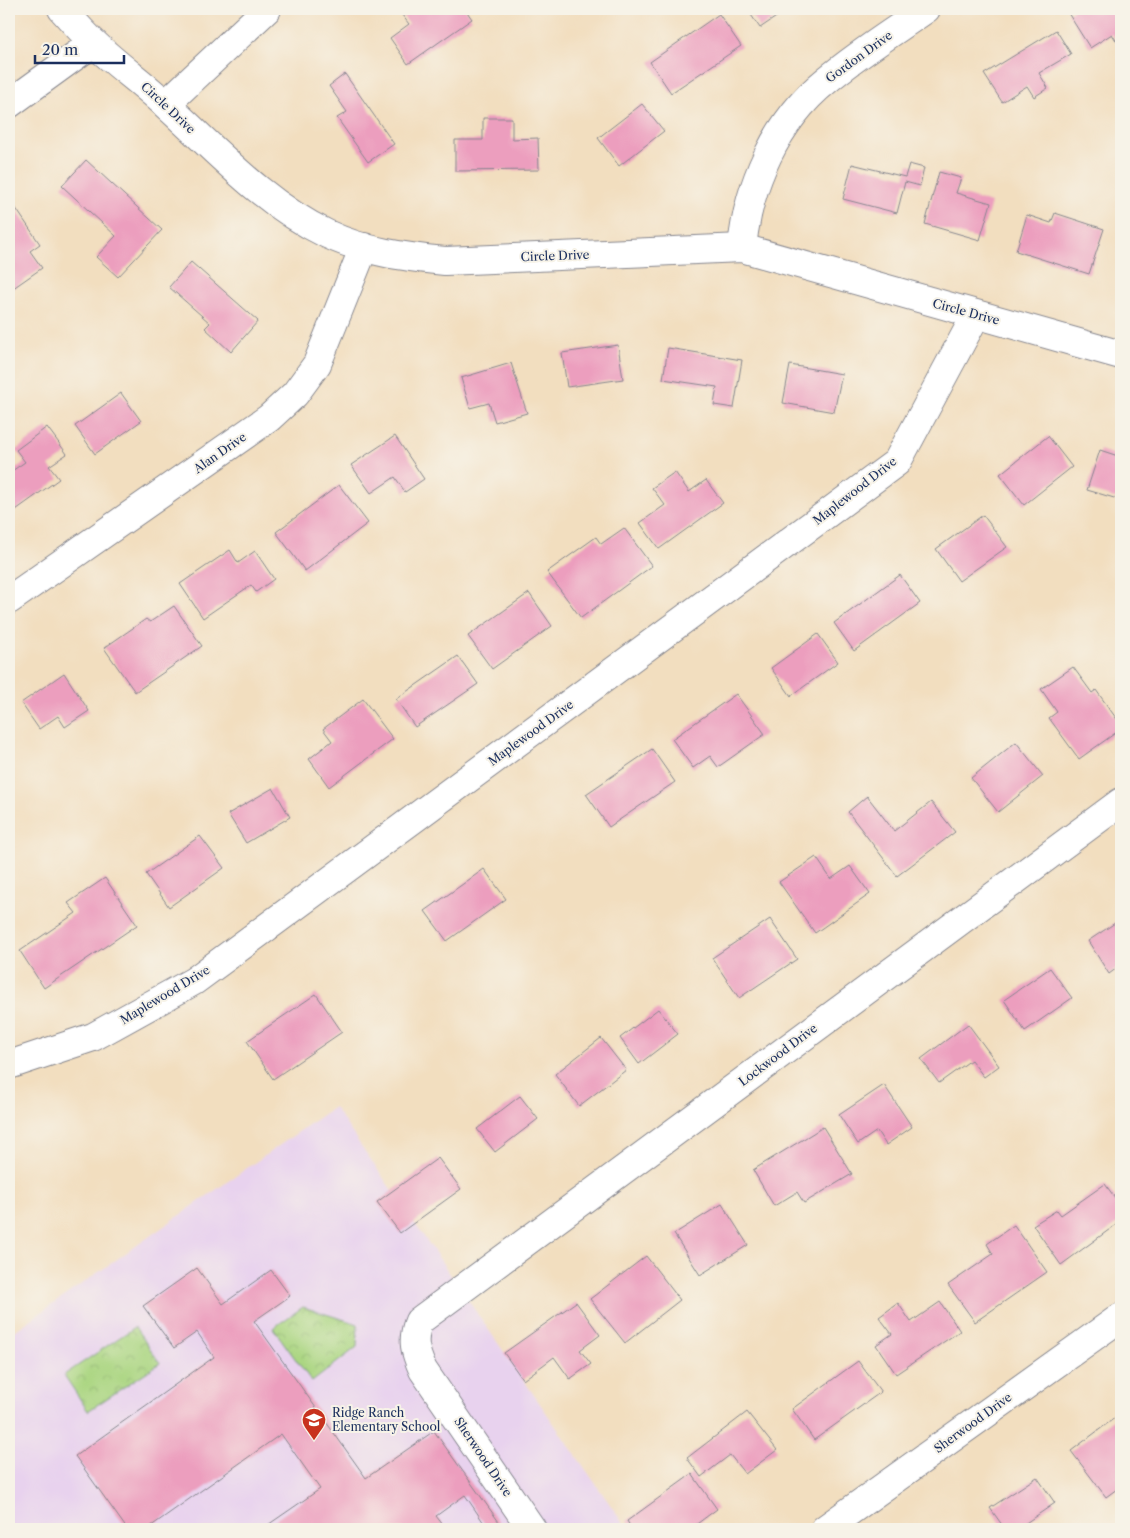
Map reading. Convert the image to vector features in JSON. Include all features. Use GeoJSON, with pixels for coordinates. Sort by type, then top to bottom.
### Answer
{"type":"FeatureCollection","features":[{"type":"Feature","properties":{"kind":"street","name":"Circle Drive"},"geometry":{"type":"LineString","coordinates":[[62,9],[93,43],[166,104],[208,145],[288,211],[328,234],[364,247],[400,256],[445,261],[742,248],[1121,355]]}},
{"type":"Feature","properties":{"kind":"street"},"geometry":{"type":"LineString","coordinates":[[166,104],[267,9]]}},
{"type":"Feature","properties":{"kind":"street","name":"Gordon Drive"},"geometry":{"type":"LineString","coordinates":[[742,248],[744,227],[756,182],[773,144],[797,110],[826,80],[926,9]]}},
{"type":"Feature","properties":{"kind":"street"},"geometry":{"type":"LineString","coordinates":[[9,104],[93,43]]}},
{"type":"Feature","properties":{"kind":"street","name":"Alan Drive"},"geometry":{"type":"LineString","coordinates":[[9,600],[269,418],[295,394],[317,364],[364,247]]}},
{"type":"Feature","properties":{"kind":"street","name":"Maplewood Drive"},"geometry":{"type":"LineString","coordinates":[[9,1065],[93,1037],[194,981],[897,462],[976,315]]}},
{"type":"Feature","properties":{"kind":"street","name":"Lockwood Drive"},"geometry":{"type":"LineString","coordinates":[[436,1309],[1121,802]]}},
{"type":"Feature","properties":{"kind":"street","name":"Sherwood Drive"},"geometry":{"type":"LineString","coordinates":[[436,1309],[419,1321],[413,1334],[414,1350],[424,1370],[532,1529]]}},
{"type":"Feature","properties":{"kind":"street","name":"Sherwood Drive"},"geometry":{"type":"LineString","coordinates":[[825,1529],[1121,1316]]}},
{"type":"Feature","properties":{"kind":"shaded area"},"geometry":{"type":"Polygon","coordinates":[[[334,1107],[627,1529],[9,1529],[9,1335],[334,1107]]]}},
{"type":"Feature","properties":{"kind":"green space"},"geometry":{"type":"Polygon","coordinates":[[[303,1307],[358,1324],[357,1347],[312,1382],[273,1328],[303,1307]]]}},
{"type":"Feature","properties":{"kind":"green space"},"geometry":{"type":"Polygon","coordinates":[[[135,1327],[160,1363],[88,1411],[64,1375],[135,1327]]]}},
{"type":"Feature","properties":{"kind":"building"},"geometry":{"type":"Polygon","coordinates":[[[410,9],[465,9],[472,19],[408,64],[390,38],[409,24],[402,15],[410,9]]]}},
{"type":"Feature","properties":{"kind":"building"},"geometry":{"type":"Polygon","coordinates":[[[747,9],[788,9],[760,28],[747,9]]]}},
{"type":"Feature","properties":{"kind":"building"},"geometry":{"type":"Polygon","coordinates":[[[1075,9],[1121,9],[1121,43],[1117,42],[1112,34],[1090,48],[1068,13],[1075,9]]]}},
{"type":"Feature","properties":{"kind":"building"},"geometry":{"type":"Polygon","coordinates":[[[719,14],[741,46],[671,93],[650,62],[719,14]]]}},
{"type":"Feature","properties":{"kind":"building"},"geometry":{"type":"Polygon","coordinates":[[[1056,30],[1071,54],[1039,73],[1048,88],[1034,97],[1027,86],[1002,102],[984,74],[1056,30]]]}},
{"type":"Feature","properties":{"kind":"building"},"geometry":{"type":"Polygon","coordinates":[[[345,74],[394,144],[368,162],[337,118],[347,112],[329,86],[345,74]]]}},
{"type":"Feature","properties":{"kind":"building"},"geometry":{"type":"Polygon","coordinates":[[[642,104],[664,131],[619,166],[598,138],[642,104]]]}},
{"type":"Feature","properties":{"kind":"building"},"geometry":{"type":"Polygon","coordinates":[[[483,118],[512,118],[512,139],[538,138],[539,170],[455,171],[455,140],[483,140],[483,118]]]}},
{"type":"Feature","properties":{"kind":"building"},"geometry":{"type":"Polygon","coordinates":[[[86,160],[162,230],[118,277],[96,257],[116,236],[62,186],[86,160]]]}},
{"type":"Feature","properties":{"kind":"building"},"geometry":{"type":"Polygon","coordinates":[[[852,164],[905,177],[909,164],[924,168],[920,186],[905,182],[897,213],[843,199],[852,164]]]}},
{"type":"Feature","properties":{"kind":"building"},"geometry":{"type":"Polygon","coordinates":[[[939,172],[961,178],[956,193],[991,203],[980,240],[925,224],[939,172]]]}},
{"type":"Feature","properties":{"kind":"building"},"geometry":{"type":"Polygon","coordinates":[[[15,207],[40,244],[30,251],[42,268],[9,291],[9,211],[15,207]]]}},
{"type":"Feature","properties":{"kind":"building"},"geometry":{"type":"Polygon","coordinates":[[[1055,213],[1104,229],[1089,274],[1016,251],[1027,215],[1051,223],[1055,213]]]}},
{"type":"Feature","properties":{"kind":"building"},"geometry":{"type":"Polygon","coordinates":[[[191,262],[258,321],[231,352],[205,328],[210,323],[169,287],[191,262]]]}},
{"type":"Feature","properties":{"kind":"building"},"geometry":{"type":"Polygon","coordinates":[[[1121,265],[1121,280],[1117,278],[1121,265]]]}},
{"type":"Feature","properties":{"kind":"building"},"geometry":{"type":"Polygon","coordinates":[[[618,345],[623,379],[567,387],[562,353],[618,345]]]}},
{"type":"Feature","properties":{"kind":"building"},"geometry":{"type":"Polygon","coordinates":[[[668,348],[742,360],[734,408],[714,405],[717,387],[663,379],[668,348]]]}},
{"type":"Feature","properties":{"kind":"building"},"geometry":{"type":"Polygon","coordinates":[[[511,363],[527,413],[495,422],[489,403],[470,408],[461,378],[511,363]]]}},
{"type":"Feature","properties":{"kind":"building"},"geometry":{"type":"Polygon","coordinates":[[[790,365],[842,374],[834,412],[783,403],[790,365]]]}},
{"type":"Feature","properties":{"kind":"building"},"geometry":{"type":"Polygon","coordinates":[[[121,393],[141,421],[95,454],[75,426],[121,393]]]}},
{"type":"Feature","properties":{"kind":"building"},"geometry":{"type":"Polygon","coordinates":[[[47,427],[67,454],[49,466],[59,479],[13,512],[9,506],[9,473],[25,462],[16,450],[47,427]]]}},
{"type":"Feature","properties":{"kind":"building"},"geometry":{"type":"Polygon","coordinates":[[[395,436],[424,479],[405,492],[395,477],[371,493],[351,465],[395,436]]]}},
{"type":"Feature","properties":{"kind":"building"},"geometry":{"type":"Polygon","coordinates":[[[1048,436],[1072,467],[1024,505],[1000,474],[1048,436]]]}},
{"type":"Feature","properties":{"kind":"building"},"geometry":{"type":"Polygon","coordinates":[[[1100,450],[1121,457],[1121,500],[1087,490],[1100,450]]]}},
{"type":"Feature","properties":{"kind":"building"},"geometry":{"type":"Polygon","coordinates":[[[675,472],[689,492],[706,480],[723,503],[659,549],[640,523],[665,505],[652,488],[675,472]]]}},
{"type":"Feature","properties":{"kind":"building"},"geometry":{"type":"Polygon","coordinates":[[[339,485],[368,523],[305,571],[276,532],[339,485]]]}},
{"type":"Feature","properties":{"kind":"building"},"geometry":{"type":"Polygon","coordinates":[[[983,515],[1007,547],[959,581],[936,549],[983,515]]]}},
{"type":"Feature","properties":{"kind":"building"},"geometry":{"type":"Polygon","coordinates":[[[624,528],[652,566],[581,618],[547,572],[596,537],[601,544],[624,528]]]}},
{"type":"Feature","properties":{"kind":"building"},"geometry":{"type":"Polygon","coordinates":[[[230,550],[238,563],[255,551],[274,579],[256,592],[251,585],[203,618],[180,584],[230,550]]]}},
{"type":"Feature","properties":{"kind":"building"},"geometry":{"type":"Polygon","coordinates":[[[900,575],[920,603],[854,651],[834,623],[900,575]]]}},
{"type":"Feature","properties":{"kind":"building"},"geometry":{"type":"Polygon","coordinates":[[[529,593],[552,626],[492,669],[468,636],[529,593]]]}},
{"type":"Feature","properties":{"kind":"building"},"geometry":{"type":"Polygon","coordinates":[[[174,606],[202,646],[135,692],[104,648],[146,619],[150,622],[174,606]]]}},
{"type":"Feature","properties":{"kind":"building"},"geometry":{"type":"Polygon","coordinates":[[[818,634],[838,662],[791,696],[771,668],[818,634]]]}},
{"type":"Feature","properties":{"kind":"building"},"geometry":{"type":"Polygon","coordinates":[[[458,656],[478,684],[415,727],[396,699],[458,656]]]}},
{"type":"Feature","properties":{"kind":"building"},"geometry":{"type":"Polygon","coordinates":[[[1073,667],[1092,693],[1096,690],[1121,725],[1121,729],[1079,759],[1049,718],[1057,712],[1041,689],[1073,667]]]}},
{"type":"Feature","properties":{"kind":"building"},"geometry":{"type":"Polygon","coordinates":[[[64,673],[89,711],[65,727],[58,716],[39,729],[21,703],[64,673]]]}},
{"type":"Feature","properties":{"kind":"building"},"geometry":{"type":"Polygon","coordinates":[[[736,694],[765,734],[718,767],[710,756],[693,768],[672,739],[736,694]]]}},
{"type":"Feature","properties":{"kind":"building"},"geometry":{"type":"Polygon","coordinates":[[[363,699],[393,739],[329,787],[309,759],[332,741],[323,729],[363,699]]]}},
{"type":"Feature","properties":{"kind":"building"},"geometry":{"type":"Polygon","coordinates":[[[1016,742],[1043,776],[998,812],[971,778],[1016,742]]]}},
{"type":"Feature","properties":{"kind":"building"},"geometry":{"type":"Polygon","coordinates":[[[652,749],[675,782],[609,827],[586,794],[652,749]]]}},
{"type":"Feature","properties":{"kind":"building"},"geometry":{"type":"Polygon","coordinates":[[[273,788],[290,817],[246,843],[228,814],[273,788]]]}},
{"type":"Feature","properties":{"kind":"building"},"geometry":{"type":"Polygon","coordinates":[[[867,796],[894,831],[931,802],[955,832],[897,876],[848,812],[867,796]]]}},
{"type":"Feature","properties":{"kind":"building"},"geometry":{"type":"Polygon","coordinates":[[[200,836],[224,868],[169,907],[146,874],[200,836]]]}},
{"type":"Feature","properties":{"kind":"building"},"geometry":{"type":"Polygon","coordinates":[[[816,857],[831,879],[850,866],[870,894],[815,933],[779,882],[816,857]]]}},
{"type":"Feature","properties":{"kind":"building"},"geometry":{"type":"Polygon","coordinates":[[[484,869],[506,899],[447,941],[425,911],[484,869]]]}},
{"type":"Feature","properties":{"kind":"building"},"geometry":{"type":"Polygon","coordinates":[[[105,878],[137,925],[44,988],[20,951],[76,913],[68,903],[105,878]]]}},
{"type":"Feature","properties":{"kind":"building"},"geometry":{"type":"Polygon","coordinates":[[[770,919],[797,959],[739,998],[712,958],[770,919]]]}},
{"type":"Feature","properties":{"kind":"building"},"geometry":{"type":"Polygon","coordinates":[[[1121,919],[1121,965],[1109,974],[1088,941],[1121,919]]]}},
{"type":"Feature","properties":{"kind":"building"},"geometry":{"type":"Polygon","coordinates":[[[1050,968],[1072,998],[1025,1031],[1004,1000],[1050,968]]]}},
{"type":"Feature","properties":{"kind":"building"},"geometry":{"type":"Polygon","coordinates":[[[316,994],[342,1032],[273,1079],[247,1041],[316,994]]]}},
{"type":"Feature","properties":{"kind":"building"},"geometry":{"type":"Polygon","coordinates":[[[658,1009],[678,1034],[639,1064],[620,1038],[658,1009]]]}},
{"type":"Feature","properties":{"kind":"building"},"geometry":{"type":"Polygon","coordinates":[[[968,1024],[999,1066],[984,1077],[971,1060],[939,1083],[921,1059],[968,1024]]]}},
{"type":"Feature","properties":{"kind":"building"},"geometry":{"type":"Polygon","coordinates":[[[601,1038],[626,1070],[579,1106],[555,1074],[601,1038]]]}},
{"type":"Feature","properties":{"kind":"building"},"geometry":{"type":"Polygon","coordinates":[[[884,1085],[912,1127],[886,1145],[877,1131],[858,1144],[839,1115],[884,1085]]]}},
{"type":"Feature","properties":{"kind":"building"},"geometry":{"type":"Polygon","coordinates":[[[520,1096],[538,1119],[495,1152],[477,1129],[520,1096]]]}},
{"type":"Feature","properties":{"kind":"building"},"geometry":{"type":"Polygon","coordinates":[[[823,1127],[852,1174],[804,1203],[797,1192],[774,1206],[753,1170],[823,1127]]]}},
{"type":"Feature","properties":{"kind":"building"},"geometry":{"type":"Polygon","coordinates":[[[438,1158],[461,1189],[400,1233],[377,1202],[438,1158]]]}},
{"type":"Feature","properties":{"kind":"building"},"geometry":{"type":"Polygon","coordinates":[[[1105,1184],[1121,1206],[1121,1221],[1061,1265],[1033,1225],[1057,1210],[1061,1215],[1105,1184]]]}},
{"type":"Feature","properties":{"kind":"building"},"geometry":{"type":"Polygon","coordinates":[[[722,1204],[748,1245],[700,1275],[674,1234],[722,1204]]]}},
{"type":"Feature","properties":{"kind":"building"},"geometry":{"type":"Polygon","coordinates":[[[1014,1225],[1047,1272],[975,1322],[948,1285],[993,1254],[987,1244],[1014,1225]]]}},
{"type":"Feature","properties":{"kind":"building"},"geometry":{"type":"Polygon","coordinates":[[[646,1256],[680,1300],[625,1343],[590,1299],[646,1256]]]}},
{"type":"Feature","properties":{"kind":"building"},"geometry":{"type":"Polygon","coordinates":[[[197,1268],[223,1304],[271,1270],[290,1296],[254,1321],[366,1478],[434,1431],[504,1529],[488,1529],[465,1495],[436,1516],[446,1529],[262,1529],[320,1489],[281,1434],[147,1529],[127,1529],[75,1456],[214,1357],[197,1332],[174,1348],[143,1306],[197,1268]]]}},
{"type":"Feature","properties":{"kind":"building"},"geometry":{"type":"Polygon","coordinates":[[[576,1302],[600,1335],[580,1350],[591,1364],[570,1379],[554,1357],[523,1380],[504,1353],[576,1302]]]}},
{"type":"Feature","properties":{"kind":"building"},"geometry":{"type":"Polygon","coordinates":[[[940,1302],[960,1331],[896,1374],[876,1345],[892,1334],[879,1317],[898,1303],[911,1322],[940,1302]]]}},
{"type":"Feature","properties":{"kind":"building"},"geometry":{"type":"Polygon","coordinates":[[[858,1361],[881,1392],[814,1440],[792,1409],[858,1361]]]}},
{"type":"Feature","properties":{"kind":"building"},"geometry":{"type":"Polygon","coordinates":[[[747,1412],[777,1450],[745,1474],[730,1455],[701,1477],[687,1458],[747,1412]]]}},
{"type":"Feature","properties":{"kind":"building"},"geometry":{"type":"Polygon","coordinates":[[[1120,1414],[1121,1486],[1106,1497],[1071,1451],[1120,1414]]]}},
{"type":"Feature","properties":{"kind":"building"},"geometry":{"type":"Polygon","coordinates":[[[692,1474],[717,1509],[690,1529],[632,1529],[627,1521],[692,1474]]]}},
{"type":"Feature","properties":{"kind":"building"},"geometry":{"type":"Polygon","coordinates":[[[1037,1477],[1055,1503],[1017,1529],[1005,1529],[990,1508],[1037,1477]]]}},
{"type":"Feature","properties":{"kind":"place","name":"Ridge Ranch Elementary School"},"geometry":{"type":"Point","coordinates":[314,1441]}}]}
